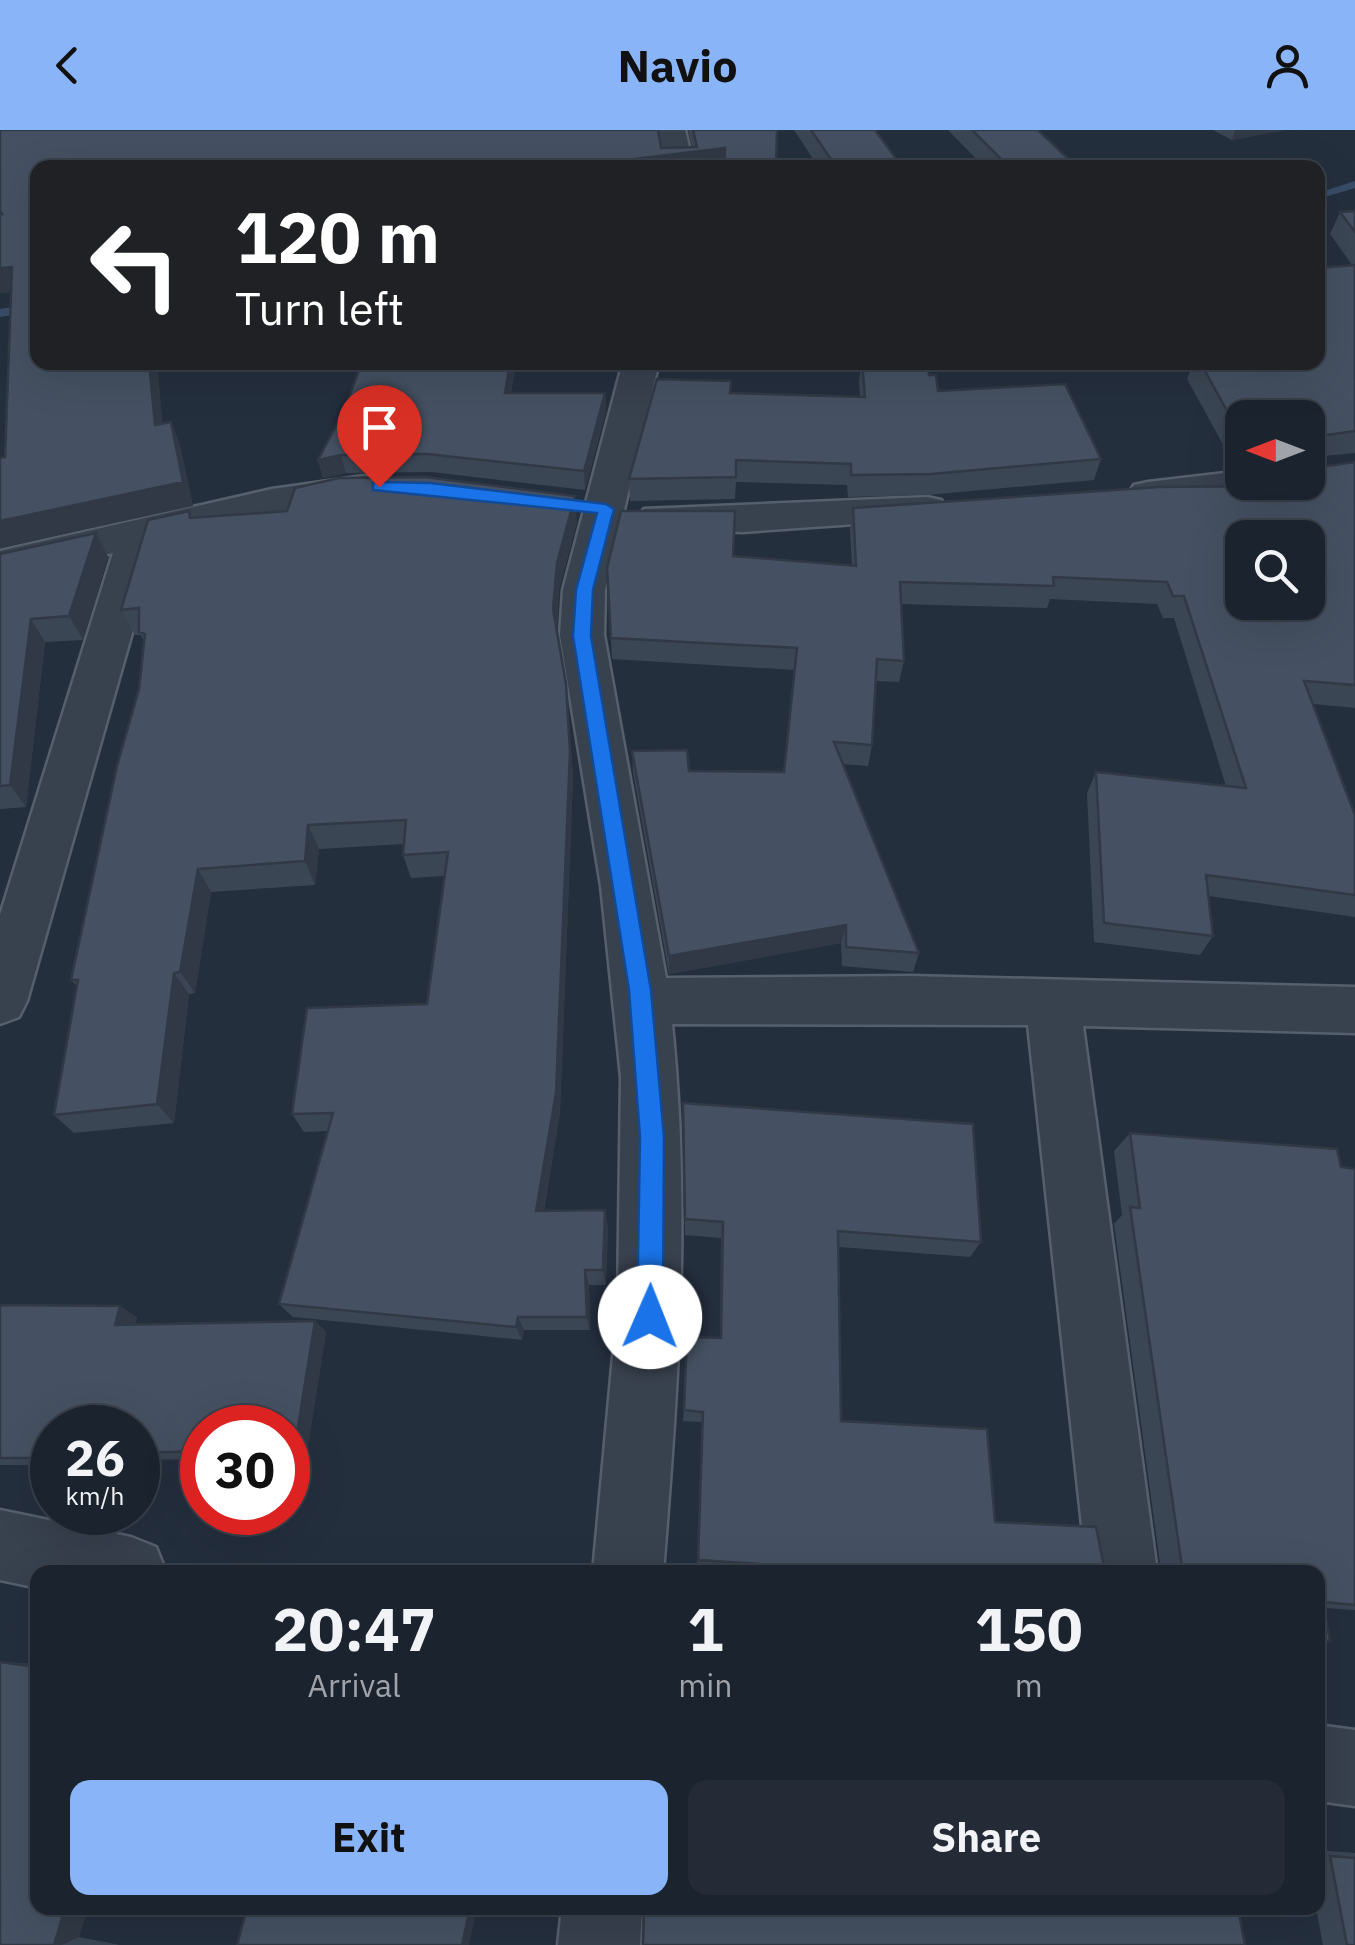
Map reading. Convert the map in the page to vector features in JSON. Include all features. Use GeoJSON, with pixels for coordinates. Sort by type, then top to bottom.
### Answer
{"type":"FeatureCollection","features":[{"type":"Feature","properties":{"kind":"street"},"geometry":{"type":"LineString","coordinates":[[671,130],[677,160]]}},
{"type":"Feature","properties":{"kind":"street"},"geometry":{"type":"LineString","coordinates":[[629,1565],[649,1353],[652,1137],[640,1001],[582,636],[592,510],[637,370]]}},
{"type":"Feature","properties":{"kind":"street"},"geometry":{"type":"LineString","coordinates":[[1111,498],[1225,485]]}},
{"type":"Feature","properties":{"kind":"street"},"geometry":{"type":"LineString","coordinates":[[0,564],[139,536],[289,498],[396,487]]}},
{"type":"Feature","properties":{"kind":"street"},"geometry":{"type":"LineString","coordinates":[[592,510],[742,519],[956,508]]}},
{"type":"Feature","properties":{"kind":"street"},"geometry":{"type":"LineString","coordinates":[[0,1001],[139,536]]}},
{"type":"Feature","properties":{"kind":"street"},"geometry":{"type":"LineString","coordinates":[[640,1001],[1054,1003],[1355,1010]]}},
{"type":"Feature","properties":{"kind":"street"},"geometry":{"type":"LineString","coordinates":[[1054,1003],[1121,1565]]}},
{"type":"Feature","properties":{"kind":"street"},"geometry":{"type":"LineString","coordinates":[[0,1545],[96,1565]]}},
{"type":"Feature","properties":{"kind":"street"},"geometry":{"type":"LineString","coordinates":[[1325,1765],[1355,1768]]}},
{"type":"Feature","properties":{"kind":"street"},"geometry":{"type":"LineString","coordinates":[[600,1945],[602,1915]]}},
{"type":"Feature","properties":{"kind":"building"},"geometry":{"type":"Polygon","coordinates":[[[0,130],[658,130],[661,148],[697,147],[693,130],[777,130],[776,160],[724,160],[725,148],[627,160],[30,160],[30,370],[150,370],[155,425],[171,422],[183,482],[0,521],[12,267],[0,268],[0,130]]]}},
{"type":"Feature","properties":{"kind":"building"},"geometry":{"type":"Polygon","coordinates":[[[811,130],[875,130],[897,160],[832,160],[811,130]]]}},
{"type":"Feature","properties":{"kind":"building"},"geometry":{"type":"Polygon","coordinates":[[[972,130],[1038,130],[1070,160],[1002,160],[972,130]]]}},
{"type":"Feature","properties":{"kind":"building"},"geometry":{"type":"Polygon","coordinates":[[[1355,211],[1355,232],[1340,212],[1355,211]]]}},
{"type":"Feature","properties":{"kind":"building"},"geometry":{"type":"Polygon","coordinates":[[[1355,265],[1355,431],[1325,435],[1325,400],[1225,400],[1225,407],[1204,370],[1325,370],[1325,267],[1355,265]]]}},
{"type":"Feature","properties":{"kind":"building"},"geometry":{"type":"Polygon","coordinates":[[[359,370],[509,370],[505,393],[605,393],[584,471],[427,454],[341,455],[318,460],[343,413],[359,370]]]}},
{"type":"Feature","properties":{"kind":"building"},"geometry":{"type":"Polygon","coordinates":[[[863,370],[928,370],[929,375],[936,375],[938,391],[1065,384],[1101,459],[931,474],[851,475],[851,464],[736,460],[736,477],[629,479],[657,379],[731,381],[730,393],[865,397],[863,370]]]}},
{"type":"Feature","properties":{"kind":"building"},"geometry":{"type":"Polygon","coordinates":[[[1355,462],[1355,685],[1304,681],[1355,815],[1355,895],[1206,875],[1213,936],[1104,923],[1096,772],[1246,788],[1184,596],[1173,596],[1167,582],[1053,577],[1054,586],[900,582],[904,661],[877,659],[872,745],[834,742],[919,953],[846,947],[846,925],[669,956],[632,751],[687,750],[689,771],[784,772],[797,648],[611,638],[607,568],[621,511],[735,511],[733,556],[856,566],[853,508],[1159,487],[1225,486],[1225,500],[1325,500],[1325,466],[1355,462]]]}},
{"type":"Feature","properties":{"kind":"building"},"geometry":{"type":"Polygon","coordinates":[[[425,477],[575,496],[557,563],[553,609],[566,684],[570,752],[556,1093],[536,1211],[605,1210],[603,1270],[585,1270],[587,1317],[518,1317],[516,1327],[279,1304],[333,1113],[292,1114],[307,1008],[427,1004],[448,852],[403,855],[406,820],[308,825],[305,861],[198,869],[180,972],[174,973],[157,1104],[54,1115],[78,980],[71,980],[117,766],[139,689],[145,634],[139,632],[139,608],[121,610],[148,520],[189,511],[190,518],[287,511],[295,488],[339,478],[425,477]]]}},
{"type":"Feature","properties":{"kind":"building"},"geometry":{"type":"Polygon","coordinates":[[[96,533],[69,616],[31,619],[10,785],[0,786],[0,554],[96,533]]]}},
{"type":"Feature","properties":{"kind":"building"},"geometry":{"type":"Polygon","coordinates":[[[683,1103],[973,1124],[981,1242],[838,1231],[841,1421],[987,1429],[995,1522],[1096,1527],[1104,1565],[776,1565],[698,1560],[703,1412],[684,1410],[687,1337],[721,1338],[723,1222],[685,1219],[683,1103]]]}},
{"type":"Feature","properties":{"kind":"building"},"geometry":{"type":"Polygon","coordinates":[[[1130,1133],[1337,1149],[1341,1167],[1355,1169],[1355,1605],[1325,1602],[1325,1565],[1182,1565],[1130,1207],[1140,1208],[1130,1133]]]}},
{"type":"Feature","properties":{"kind":"building"},"geometry":{"type":"Polygon","coordinates":[[[0,1305],[120,1306],[115,1325],[315,1321],[302,1405],[180,1405],[180,1452],[160,1452],[160,1405],[30,1405],[30,1458],[0,1458],[0,1305]]]}},
{"type":"Feature","properties":{"kind":"building"},"geometry":{"type":"Polygon","coordinates":[[[1325,1613],[1330,1641],[1325,1641],[1325,1613]]]}},
{"type":"Feature","properties":{"kind":"building"},"geometry":{"type":"Polygon","coordinates":[[[0,1662],[30,1666],[30,1915],[63,1915],[54,1945],[0,1945],[0,1662]]]}},
{"type":"Feature","properties":{"kind":"building"},"geometry":{"type":"Polygon","coordinates":[[[1330,1856],[1355,1858],[1355,1945],[1347,1945],[1330,1856]]]}},
{"type":"Feature","properties":{"kind":"building"},"geometry":{"type":"Polygon","coordinates":[[[245,1915],[468,1915],[462,1945],[237,1945],[245,1915]]]}},
{"type":"Feature","properties":{"kind":"building"},"geometry":{"type":"Polygon","coordinates":[[[644,1915],[1239,1915],[1245,1945],[643,1945],[644,1915]]]}},
{"type":"Feature","properties":{"kind":"waterway"},"geometry":{"type":"LineString","coordinates":[[1325,194],[1355,184]]}},
{"type":"Feature","properties":{"kind":"waterway"},"geometry":{"type":"LineString","coordinates":[[0,313],[30,308]]}},
{"type":"Feature","properties":{"kind":"route"},"geometry":{"type":"LineString","coordinates":[[379,487],[431,488],[606,509],[584,590],[582,636],[640,990],[652,1137],[650,1317]]}}]}
